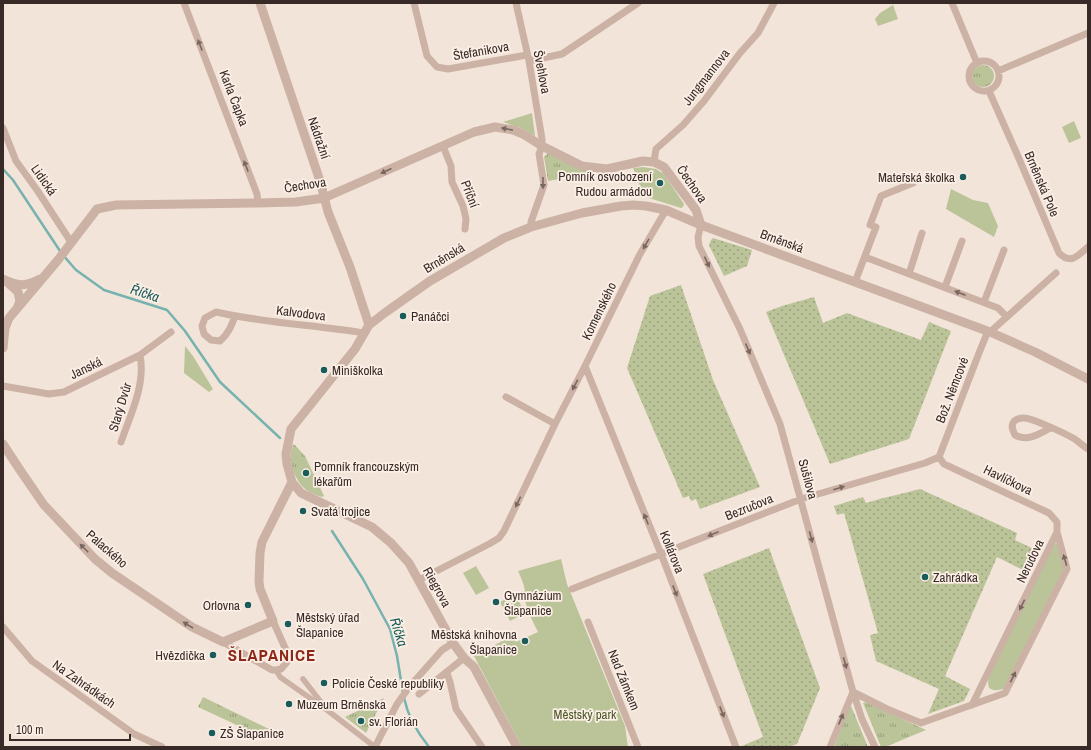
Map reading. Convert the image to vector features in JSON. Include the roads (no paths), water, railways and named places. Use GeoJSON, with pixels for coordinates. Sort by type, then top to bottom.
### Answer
{"type":"FeatureCollection","features":[{"type":"Feature","properties":{"kind":"street","name":"Karla Čapka"},"geometry":{"type":"LineString","coordinates":[[184,3],[254,187],[258,203]]}},
{"type":"Feature","properties":{"kind":"street","name":"Nádražní"},"geometry":{"type":"LineString","coordinates":[[260,3],[320,181],[328,212],[350,267],[367,329]]}},
{"type":"Feature","properties":{"kind":"street","name":"Štefanikova"},"geometry":{"type":"LineString","coordinates":[[414,3],[427,56],[437,67],[448,69],[562,54],[638,3]]}},
{"type":"Feature","properties":{"kind":"street","name":"Švehlova"},"geometry":{"type":"LineString","coordinates":[[516,3],[528,58],[542,146]]}},
{"type":"Feature","properties":{"kind":"street","name":"Jungmannova"},"geometry":{"type":"LineString","coordinates":[[654,162],[656,148],[683,125],[704,100],[740,53],[758,33],[774,3]]}},
{"type":"Feature","properties":{"kind":"street"},"geometry":{"type":"LineString","coordinates":[[952,3],[977,63]]}},
{"type":"Feature","properties":{"kind":"street"},"geometry":{"type":"LineString","coordinates":[[998,71],[1088,33]]}},
{"type":"Feature","properties":{"kind":"street"},"geometry":{"type":"LineString","coordinates":[[982,61],[991,63],[998,71],[998,80],[989,91],[984,92],[976,89],[970,83],[969,74],[973,65],[977,63],[982,61]]}},
{"type":"Feature","properties":{"kind":"street","name":"Brněnská Pole"},"geometry":{"type":"LineString","coordinates":[[989,91],[1058,253],[1069,260],[1073,259],[1088,247]]}},
{"type":"Feature","properties":{"kind":"street","name":"Čechova"},"geometry":{"type":"LineString","coordinates":[[3,348],[5,328],[18,306],[58,260],[97,209],[116,205],[296,202],[324,198],[474,132],[495,127],[513,130],[523,134],[542,146],[582,166],[607,169],[643,161],[654,162],[664,167],[696,210],[701,225]]}},
{"type":"Feature","properties":{"kind":"street","name":"Lidická"},"geometry":{"type":"LineString","coordinates":[[3,128],[16,161],[69,245]]}},
{"type":"Feature","properties":{"kind":"street","name":"Příční"},"geometry":{"type":"LineString","coordinates":[[443,146],[451,166],[452,182],[463,206],[466,219],[465,229]]}},
{"type":"Feature","properties":{"kind":"street"},"geometry":{"type":"LineString","coordinates":[[531,226],[531,222],[544,185],[538,154],[542,146]]}},
{"type":"Feature","properties":{"kind":"street"},"geometry":{"type":"LineString","coordinates":[[855,282],[876,227],[870,225],[881,196],[913,183]]}},
{"type":"Feature","properties":{"kind":"street","name":"Brněnská"},"geometry":{"type":"LineString","coordinates":[[292,482],[286,454],[291,429],[355,349],[367,329],[386,312],[430,281],[504,238],[531,226],[582,212],[621,206],[646,206],[666,210],[701,225],[989,332],[1088,379]]}},
{"type":"Feature","properties":{"kind":"street","name":"Komenského"},"geometry":{"type":"LineString","coordinates":[[419,580],[499,538],[640,254],[666,210]]}},
{"type":"Feature","properties":{"kind":"street","name":"Sušilova"},"geometry":{"type":"LineString","coordinates":[[701,225],[698,237],[699,246],[740,329],[780,424],[853,692],[862,719],[875,747]]}},
{"type":"Feature","properties":{"kind":"street"},"geometry":{"type":"LineString","coordinates":[[909,274],[922,232]]}},
{"type":"Feature","properties":{"kind":"street"},"geometry":{"type":"LineString","coordinates":[[945,287],[962,241]]}},
{"type":"Feature","properties":{"kind":"street"},"geometry":{"type":"LineString","coordinates":[[984,302],[1004,250]]}},
{"type":"Feature","properties":{"kind":"street"},"geometry":{"type":"LineString","coordinates":[[865,257],[984,302],[998,308],[1007,317]]}},
{"type":"Feature","properties":{"kind":"street"},"geometry":{"type":"LineString","coordinates":[[989,332],[1056,273]]}},
{"type":"Feature","properties":{"kind":"street"},"geometry":{"type":"LineString","coordinates":[[3,279],[12,284],[23,285],[32,283],[44,276]]}},
{"type":"Feature","properties":{"kind":"street"},"geometry":{"type":"LineString","coordinates":[[3,279],[18,292],[20,301],[18,306]]}},
{"type":"Feature","properties":{"kind":"street","name":"Kalvodova"},"geometry":{"type":"LineString","coordinates":[[235,316],[227,335],[220,341],[210,340],[204,334],[202,326],[205,318],[216,312],[235,316],[367,329]]}},
{"type":"Feature","properties":{"kind":"street","name":"Janská"},"geometry":{"type":"LineString","coordinates":[[3,386],[49,394],[64,392],[140,355],[171,332]]}},
{"type":"Feature","properties":{"kind":"street","name":"Bož. Němcové"},"geometry":{"type":"LineString","coordinates":[[939,457],[978,352],[989,332]]}},
{"type":"Feature","properties":{"kind":"street","name":"Starý Dvůr"},"geometry":{"type":"LineString","coordinates":[[121,442],[140,387],[142,364],[140,355]]}},
{"type":"Feature","properties":{"kind":"street","name":"Kollárova"},"geometry":{"type":"LineString","coordinates":[[585,366],[736,747]]}},
{"type":"Feature","properties":{"kind":"street"},"geometry":{"type":"LineString","coordinates":[[506,397],[555,424]]}},
{"type":"Feature","properties":{"kind":"street"},"geometry":{"type":"LineString","coordinates":[[1050,428],[1035,436],[1021,438],[1015,435],[1012,429],[1012,424],[1018,418],[1026,418],[1050,428],[1072,438],[1088,449]]}},
{"type":"Feature","properties":{"kind":"street","name":"Palackého"},"geometry":{"type":"LineString","coordinates":[[3,444],[44,505],[95,559],[112,573],[192,627],[223,642]]}},
{"type":"Feature","properties":{"kind":"street","name":"Bezručova"},"geometry":{"type":"LineString","coordinates":[[572,589],[801,499],[939,457]]}},
{"type":"Feature","properties":{"kind":"street","name":"Havlíčkova"},"geometry":{"type":"LineString","coordinates":[[939,457],[944,464],[1049,513],[1057,522],[1057,532]]}},
{"type":"Feature","properties":{"kind":"street"},"geometry":{"type":"LineString","coordinates":[[223,642],[272,670],[281,669],[288,660],[288,656],[260,589],[259,581],[260,552],[262,542],[292,482]]}},
{"type":"Feature","properties":{"kind":"street","name":"Riegrova"},"geometry":{"type":"LineString","coordinates":[[292,482],[301,493],[372,527],[391,543],[409,563],[453,643],[464,658],[474,667],[518,747]]}},
{"type":"Feature","properties":{"kind":"street","name":"Nerudova"},"geometry":{"type":"LineString","coordinates":[[972,705],[1057,532]]}},
{"type":"Feature","properties":{"kind":"street","name":"Nerudova"},"geometry":{"type":"LineString","coordinates":[[853,692],[887,709],[921,723],[1005,693],[1067,569],[1057,532]]}},
{"type":"Feature","properties":{"kind":"street"},"geometry":{"type":"LineString","coordinates":[[223,642],[273,620]]}},
{"type":"Feature","properties":{"kind":"street","name":"Nad Zámkem"},"geometry":{"type":"LineString","coordinates":[[588,622],[638,747]]}},
{"type":"Feature","properties":{"kind":"street","name":"Na Zahrádkách"},"geometry":{"type":"LineString","coordinates":[[3,628],[32,661],[134,734],[162,747]]}},
{"type":"Feature","properties":{"kind":"street"},"geometry":{"type":"LineString","coordinates":[[276,670],[280,677],[375,747],[400,700],[410,686],[442,650],[453,643]]}},
{"type":"Feature","properties":{"kind":"street"},"geometry":{"type":"LineString","coordinates":[[418,694],[447,673],[464,658]]}},
{"type":"Feature","properties":{"kind":"street"},"geometry":{"type":"LineString","coordinates":[[447,673],[456,709],[482,747]]}},
{"type":"Feature","properties":{"kind":"street"},"geometry":{"type":"LineString","coordinates":[[303,679],[326,710]]}},
{"type":"Feature","properties":{"kind":"street"},"geometry":{"type":"LineString","coordinates":[[830,747],[853,692]]}},
{"type":"Feature","properties":{"kind":"waterway","name":"Říčka"},"geometry":{"type":"LineString","coordinates":[[3,169],[13,180],[62,254],[76,270],[104,290],[167,310],[185,331],[220,382],[280,438]]}},
{"type":"Feature","properties":{"kind":"waterway","name":"Říčka"},"geometry":{"type":"LineString","coordinates":[[332,531],[363,579],[390,629],[397,656],[403,693]]}},
{"type":"Feature","properties":{"kind":"waterway","name":"Říčka"},"geometry":{"type":"LineString","coordinates":[[404,698],[408,712],[414,724],[429,747]]}},
{"type":"Feature","properties":{"kind":"place","name":"Mateřská školka"},"geometry":{"type":"Point","coordinates":[963,177]}},
{"type":"Feature","properties":{"kind":"place","name":"Pomník osvobození Rudou armádou"},"geometry":{"type":"Point","coordinates":[660,183]}},
{"type":"Feature","properties":{"kind":"place","name":"Panáčci"},"geometry":{"type":"Point","coordinates":[403,316]}},
{"type":"Feature","properties":{"kind":"place","name":"Miniškolka"},"geometry":{"type":"Point","coordinates":[324,370]}},
{"type":"Feature","properties":{"kind":"place","name":"Pomník francouzským lékařům"},"geometry":{"type":"Point","coordinates":[306,473]}},
{"type":"Feature","properties":{"kind":"place","name":"Svatá trojice"},"geometry":{"type":"Point","coordinates":[303,511]}},
{"type":"Feature","properties":{"kind":"place","name":"Zahrádka"},"geometry":{"type":"Point","coordinates":[925,577]}},
{"type":"Feature","properties":{"kind":"place","name":"Gymnázium Šlapanice"},"geometry":{"type":"Point","coordinates":[496,602]}},
{"type":"Feature","properties":{"kind":"place","name":"Orlovna"},"geometry":{"type":"Point","coordinates":[248,605]}},
{"type":"Feature","properties":{"kind":"place","name":"Městský úřad Šlapanice"},"geometry":{"type":"Point","coordinates":[288,624]}},
{"type":"Feature","properties":{"kind":"place","name":"Městská knihovna Šlapanice"},"geometry":{"type":"Point","coordinates":[525,641]}},
{"type":"Feature","properties":{"kind":"place","name":"Hvězdička"},"geometry":{"type":"Point","coordinates":[213,655]}},
{"type":"Feature","properties":{"kind":"place","name":"Policie České republiky"},"geometry":{"type":"Point","coordinates":[324,683]}},
{"type":"Feature","properties":{"kind":"place","name":"Muzeum Brněnska"},"geometry":{"type":"Point","coordinates":[289,704]}},
{"type":"Feature","properties":{"kind":"place","name":"sv. Florián"},"geometry":{"type":"Point","coordinates":[361,721]}},
{"type":"Feature","properties":{"kind":"place","name":"ZŠ Šlapanice"},"geometry":{"type":"Point","coordinates":[212,733]}},
{"type":"Feature","properties":{"kind":"district","name":"ŠLAPANICE"},"geometry":{"type":"Point","coordinates":[272,654]}},
{"type":"Feature","properties":{"kind":"park label","name":"Městský park"},"geometry":{"type":"Point","coordinates":[585,714]}}]}
